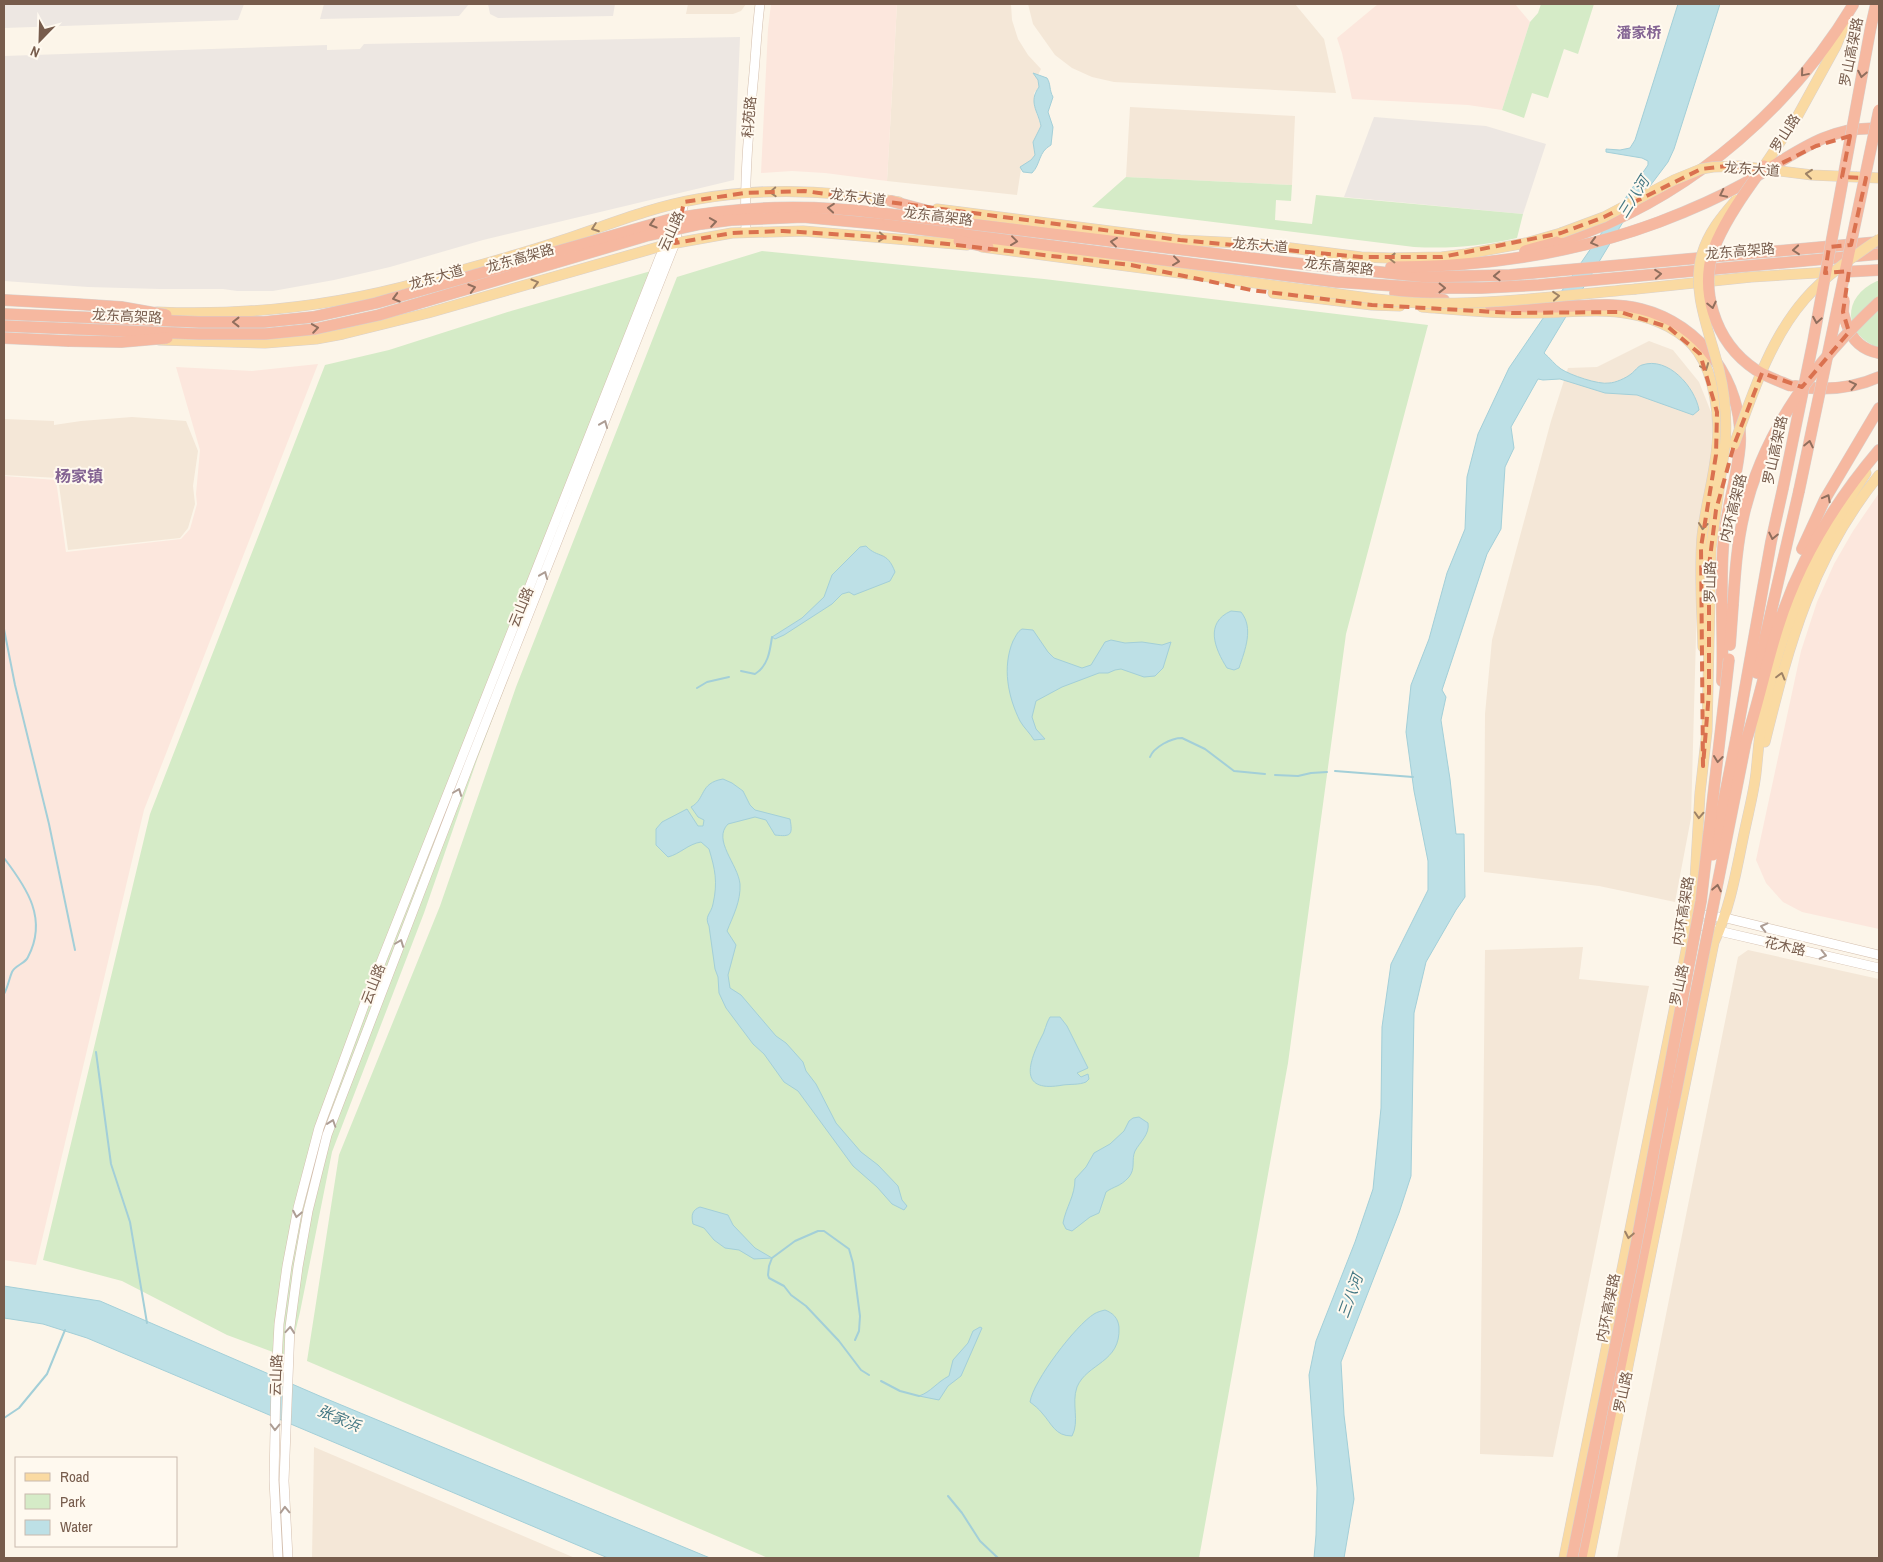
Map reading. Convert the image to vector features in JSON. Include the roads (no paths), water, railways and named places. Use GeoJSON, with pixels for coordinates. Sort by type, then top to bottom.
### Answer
{"type":"FeatureCollection","features":[{"type":"Feature","properties":{"kind":"highway"},"geometry":{"type":"LineString","coordinates":[[1560,242],[1611,222],[1666,193],[1727,150],[1778,103],[1809,68],[1842,24],[1853,4]]}},
{"type":"Feature","properties":{"kind":"highway","name":"罗山高架路"},"geometry":{"type":"LineString","coordinates":[[1741,740],[1771,542],[1813,342],[1876,4]]}},
{"type":"Feature","properties":{"kind":"highway","name":"罗山高架路"},"geometry":{"type":"LineString","coordinates":[[1702,902],[1750,709],[1858,216],[1879,110]]}},
{"type":"Feature","properties":{"kind":"highway"},"geometry":{"type":"LineString","coordinates":[[1284,262],[1390,268],[1465,265],[1560,242],[1639,229],[1703,204],[1743,184],[1814,141],[1830,134],[1866,128],[1879,129]]}},
{"type":"Feature","properties":{"kind":"highway"},"geometry":{"type":"LineString","coordinates":[[1781,162],[1816,146],[1843,137],[1857,135],[1879,138]]}},
{"type":"Feature","properties":{"kind":"highway"},"geometry":{"type":"LineString","coordinates":[[1764,166],[1733,210],[1716,243],[1711,260],[1709,288],[1714,316],[1728,343],[1741,358],[1756,369],[1791,386],[1832,389],[1850,387],[1879,377]]}},
{"type":"Feature","properties":{"kind":"highway"},"geometry":{"type":"LineString","coordinates":[[891,201],[990,227]]}},
{"type":"Feature","properties":{"kind":"highway"},"geometry":{"type":"LineString","coordinates":[[1858,216],[1843,312],[1849,332],[1856,341],[1864,348],[1879,353]]}},
{"type":"Feature","properties":{"kind":"highway","name":"龙东高架路"},"geometry":{"type":"LineString","coordinates":[[4,314],[265,334],[338,324],[434,299],[646,236],[701,224],[730,220],[803,217],[879,219],[990,227],[1426,277],[1480,277],[1546,272],[1879,241]]}},
{"type":"Feature","properties":{"kind":"highway","name":"龙东高架路"},"geometry":{"type":"LineString","coordinates":[[879,219],[891,226],[1337,282],[1445,288],[1539,285],[1879,254]]}},
{"type":"Feature","properties":{"kind":"highway"},"geometry":{"type":"LineString","coordinates":[[891,226],[988,247]]}},
{"type":"Feature","properties":{"kind":"highway"},"geometry":{"type":"LineString","coordinates":[[1842,272],[1879,269]]}},
{"type":"Feature","properties":{"kind":"highway"},"geometry":{"type":"LineString","coordinates":[[1337,282],[1446,300],[1520,307],[1632,307],[1651,312],[1679,325],[1708,350],[1725,376],[1737,408],[1740,433],[1738,457],[1727,517],[1722,566],[1723,659],[1720,736]]}},
{"type":"Feature","properties":{"kind":"highway"},"geometry":{"type":"LineString","coordinates":[[4,300],[121,307],[199,328]]}},
{"type":"Feature","properties":{"kind":"highway","name":"内环高架路"},"geometry":{"type":"LineString","coordinates":[[1581,1558],[1608,1403],[1702,902],[1738,551],[1744,513],[1757,471],[1782,419],[1809,378],[1840,340],[1879,302]]}},
{"type":"Feature","properties":{"kind":"highway","name":"龙东高架路"},"geometry":{"type":"LineString","coordinates":[[4,326],[199,328]]}},
{"type":"Feature","properties":{"kind":"highway"},"geometry":{"type":"LineString","coordinates":[[4,338],[121,342],[199,328]]}},
{"type":"Feature","properties":{"kind":"highway"},"geometry":{"type":"LineString","coordinates":[[1765,638],[1805,541],[1835,482],[1879,408]]}},
{"type":"Feature","properties":{"kind":"highway","name":"内环高架路"},"geometry":{"type":"LineString","coordinates":[[1572,1558],[1608,1403],[1741,740],[1778,626],[1801,566],[1815,538],[1838,502],[1879,452]]}},
{"type":"Feature","properties":{"kind":"highway"},"geometry":{"type":"LineString","coordinates":[[1565,1558],[1608,1403]]}},
{"type":"Feature","properties":{"kind":"highway"},"geometry":{"type":"LineString","coordinates":[[1587,1558],[1608,1403]]}},
{"type":"Feature","properties":{"kind":"main road","name":"科苑路"},"geometry":{"type":"LineString","coordinates":[[746,232],[744,193],[747,135],[760,4]]}},
{"type":"Feature","properties":{"kind":"main road","name":"罗山路"},"geometry":{"type":"LineString","coordinates":[[1565,1558],[1691,918],[1695,880],[1709,692],[1709,566],[1725,445],[1726,416],[1719,370],[1701,301],[1700,266],[1702,254],[1713,229],[1764,166],[1797,117],[1845,26],[1853,4]]}},
{"type":"Feature","properties":{"kind":"main road","name":"龙东大道"},"geometry":{"type":"LineString","coordinates":[[4,305],[199,314],[311,306],[419,282],[562,240],[640,212],[684,202],[744,193],[810,192],[860,196],[986,217],[1180,240],[1260,244],[1361,257],[1390,258],[1442,257],[1482,252],[1526,243],[1560,242],[1674,180],[1701,169],[1739,166],[1812,175],[1879,178]]}},
{"type":"Feature","properties":{"kind":"main road","name":"云山路"},"geometry":{"type":"LineString","coordinates":[[288,1558],[284,1481],[290,1327],[298,1267],[318,1170],[338,1102],[670,244],[684,202]]}},
{"type":"Feature","properties":{"kind":"main road"},"geometry":{"type":"LineString","coordinates":[[4,333],[198,342],[264,343],[316,339],[428,314],[670,244],[746,232],[803,230],[988,247],[1385,300],[1441,303],[1512,300],[1752,277],[1842,272]]}},
{"type":"Feature","properties":{"kind":"main road"},"geometry":{"type":"LineString","coordinates":[[1716,510],[1734,445],[1748,407],[1767,361],[1785,326],[1805,299],[1822,282],[1842,265],[1879,241]]}},
{"type":"Feature","properties":{"kind":"main road","name":"云山路"},"geometry":{"type":"LineString","coordinates":[[278,1558],[274,1480],[279,1324],[287,1266],[308,1166],[329,1100],[370,991],[670,244]]}},
{"type":"Feature","properties":{"kind":"main road"},"geometry":{"type":"LineString","coordinates":[[1182,274],[1251,290],[1372,305],[1531,314],[1610,308],[1644,317],[1668,327],[1691,343],[1700,354],[1710,379],[1717,412],[1718,442],[1704,517],[1700,570],[1703,662],[1703,766]]}},
{"type":"Feature","properties":{"kind":"main road","name":"罗山路"},"geometry":{"type":"LineString","coordinates":[[1587,1558],[1714,942],[1719,931],[1720,917],[1740,850],[1756,774],[1762,716],[1773,672],[1789,619],[1802,586],[1824,542],[1879,452]]}},
{"type":"Feature","properties":{"kind":"main road"},"geometry":{"type":"LineString","coordinates":[[1756,774],[1787,655],[1806,599],[1838,535],[1858,502],[1879,474]]}},
{"type":"Feature","properties":{"kind":"main road"},"geometry":{"type":"LineString","coordinates":[[1695,880],[1720,917]]}},
{"type":"Feature","properties":{"kind":"main road","name":"花木路"},"geometry":{"type":"LineString","coordinates":[[1691,918],[1720,917],[1879,954]]}},
{"type":"Feature","properties":{"kind":"main road","name":"花木路"},"geometry":{"type":"LineString","coordinates":[[1691,918],[1719,931],[1879,968]]}},
{"type":"Feature","properties":{"kind":"water","name":"三八河"},"geometry":{"type":"Polygon","coordinates":[[[1678,4],[1720,4],[1674,149],[1668,162],[1623,222],[1544,353],[1565,371],[1585,379],[1604,383],[1623,379],[1642,365],[1652,363],[1661,365],[1670,369],[1686,383],[1692,392],[1699,410],[1693,415],[1637,395],[1605,393],[1560,379],[1538,379],[1511,427],[1514,448],[1505,467],[1501,529],[1487,554],[1442,690],[1446,697],[1441,720],[1456,834],[1464,834],[1465,897],[1426,962],[1414,1013],[1411,1176],[1399,1213],[1341,1362],[1344,1415],[1354,1499],[1344,1558],[1314,1558],[1317,1488],[1309,1375],[1316,1341],[1355,1242],[1373,1189],[1381,1108],[1382,1027],[1391,964],[1428,890],[1428,861],[1414,791],[1406,732],[1411,685],[1429,639],[1447,573],[1465,529],[1467,477],[1478,434],[1509,368],[1648,165],[1648,161],[1642,158],[1606,152],[1606,149],[1620,150],[1630,148],[1635,140],[1678,4]]]}},
{"type":"Feature","properties":{"kind":"water"},"geometry":{"type":"Polygon","coordinates":[[[1033,73],[1048,80],[1053,97],[1048,112],[1053,127],[1051,145],[1044,151],[1032,173],[1023,172],[1020,167],[1035,155],[1033,142],[1041,126],[1034,102],[1034,97],[1039,87],[1038,80],[1033,73]]]}},
{"type":"Feature","properties":{"kind":"water"},"geometry":{"type":"Polygon","coordinates":[[[866,546],[889,560],[895,572],[890,581],[854,595],[849,592],[842,594],[832,604],[784,635],[775,639],[772,637],[802,618],[824,597],[832,575],[860,547],[866,546]]]}},
{"type":"Feature","properties":{"kind":"water"},"geometry":{"type":"Polygon","coordinates":[[[1231,611],[1241,612],[1245,618],[1248,632],[1246,647],[1239,668],[1234,670],[1227,668],[1219,653],[1214,637],[1217,622],[1231,611]]]}},
{"type":"Feature","properties":{"kind":"water"},"geometry":{"type":"Polygon","coordinates":[[[1022,629],[1033,630],[1054,658],[1082,668],[1091,665],[1105,642],[1111,640],[1125,643],[1142,642],[1162,645],[1171,642],[1163,668],[1155,676],[1144,677],[1121,669],[1108,673],[1099,673],[1062,687],[1036,701],[1032,717],[1036,729],[1045,739],[1034,740],[1016,712],[1008,682],[1007,671],[1010,651],[1013,641],[1022,629]]]}},
{"type":"Feature","properties":{"kind":"water"},"geometry":{"type":"Polygon","coordinates":[[[723,779],[743,791],[750,805],[755,810],[790,819],[791,829],[788,835],[775,835],[766,820],[755,817],[728,824],[724,830],[724,845],[740,884],[738,902],[727,931],[736,945],[728,975],[730,988],[741,995],[776,1036],[786,1043],[803,1062],[806,1071],[816,1084],[836,1123],[861,1152],[878,1165],[898,1186],[902,1200],[907,1206],[904,1210],[892,1204],[877,1187],[853,1166],[798,1091],[784,1082],[764,1054],[753,1044],[726,1008],[719,993],[718,977],[707,920],[715,896],[716,882],[709,849],[701,842],[668,857],[656,845],[656,829],[662,822],[687,809],[698,826],[703,826],[704,820],[698,817],[691,807],[696,804],[710,784],[723,779]]]}},
{"type":"Feature","properties":{"kind":"water"},"geometry":{"type":"Polygon","coordinates":[[[1050,1017],[1060,1017],[1067,1026],[1088,1068],[1077,1073],[1081,1077],[1088,1074],[1089,1079],[1086,1082],[1049,1086],[1039,1085],[1033,1081],[1030,1067],[1032,1058],[1050,1017]]]}},
{"type":"Feature","properties":{"kind":"water"},"geometry":{"type":"Polygon","coordinates":[[[1139,1117],[1148,1123],[1148,1131],[1135,1151],[1131,1174],[1123,1183],[1106,1192],[1099,1213],[1090,1217],[1072,1231],[1066,1229],[1063,1223],[1074,1191],[1075,1179],[1086,1167],[1094,1153],[1110,1144],[1124,1131],[1129,1121],[1139,1117]]]}},
{"type":"Feature","properties":{"kind":"water"},"geometry":{"type":"Polygon","coordinates":[[[700,1207],[728,1215],[733,1225],[755,1248],[772,1258],[754,1259],[739,1250],[725,1248],[714,1240],[704,1228],[693,1224],[693,1213],[700,1207]]]}},
{"type":"Feature","properties":{"kind":"water","name":"张家浜"},"geometry":{"type":"Polygon","coordinates":[[[4,1286],[100,1301],[322,1397],[710,1558],[608,1558],[87,1338],[43,1324],[4,1318],[4,1286]]]}},
{"type":"Feature","properties":{"kind":"water"},"geometry":{"type":"Polygon","coordinates":[[[1105,1310],[1113,1314],[1118,1321],[1118,1339],[1115,1348],[1082,1379],[1077,1387],[1075,1393],[1076,1418],[1074,1430],[1072,1436],[1062,1434],[1054,1429],[1041,1412],[1030,1402],[1033,1393],[1056,1354],[1077,1329],[1094,1314],[1105,1310]]]}},
{"type":"Feature","properties":{"kind":"water"},"geometry":{"type":"Polygon","coordinates":[[[980,1327],[982,1328],[961,1376],[948,1386],[939,1400],[919,1396],[949,1376],[953,1360],[968,1343],[973,1331],[980,1327]]]}},
{"type":"Feature","properties":{"kind":"waterway"},"geometry":{"type":"LineString","coordinates":[[4,629],[15,685],[49,824],[75,950]]}},
{"type":"Feature","properties":{"kind":"waterway"},"geometry":{"type":"LineString","coordinates":[[741,671],[755,674],[763,667],[768,658],[772,637]]}},
{"type":"Feature","properties":{"kind":"waterway"},"geometry":{"type":"LineString","coordinates":[[697,688],[707,682],[729,677]]}},
{"type":"Feature","properties":{"kind":"waterway"},"geometry":{"type":"LineString","coordinates":[[1150,757],[1163,744],[1182,738],[1205,749],[1234,771],[1265,774]]}},
{"type":"Feature","properties":{"kind":"waterway"},"geometry":{"type":"LineString","coordinates":[[1335,771],[1413,777]]}},
{"type":"Feature","properties":{"kind":"waterway"},"geometry":{"type":"LineString","coordinates":[[1275,775],[1298,776],[1327,772]]}},
{"type":"Feature","properties":{"kind":"waterway"},"geometry":{"type":"LineString","coordinates":[[4,858],[27,892],[35,917],[36,930],[34,943],[28,957],[13,970],[4,994]]}},
{"type":"Feature","properties":{"kind":"waterway"},"geometry":{"type":"LineString","coordinates":[[96,1052],[111,1164],[130,1222],[147,1323]]}},
{"type":"Feature","properties":{"kind":"waterway"},"geometry":{"type":"LineString","coordinates":[[855,1340],[859,1331],[860,1316],[853,1263],[849,1249],[824,1231],[818,1231],[795,1241],[772,1258],[769,1266],[769,1278],[784,1286],[791,1295],[806,1306],[839,1341],[861,1370],[869,1375]]}},
{"type":"Feature","properties":{"kind":"waterway"},"geometry":{"type":"LineString","coordinates":[[4,1418],[19,1408],[47,1374],[65,1330]]}},
{"type":"Feature","properties":{"kind":"waterway"},"geometry":{"type":"LineString","coordinates":[[881,1381],[900,1391],[919,1396]]}},
{"type":"Feature","properties":{"kind":"waterway"},"geometry":{"type":"LineString","coordinates":[[948,1496],[962,1513],[980,1541],[998,1558]]}},
{"type":"Feature","properties":{"kind":"district","name":"潘家桥"},"geometry":{"type":"Point","coordinates":[1639,32]}},
{"type":"Feature","properties":{"kind":"district","name":"杨家镇"},"geometry":{"type":"Point","coordinates":[79,476]}}]}
